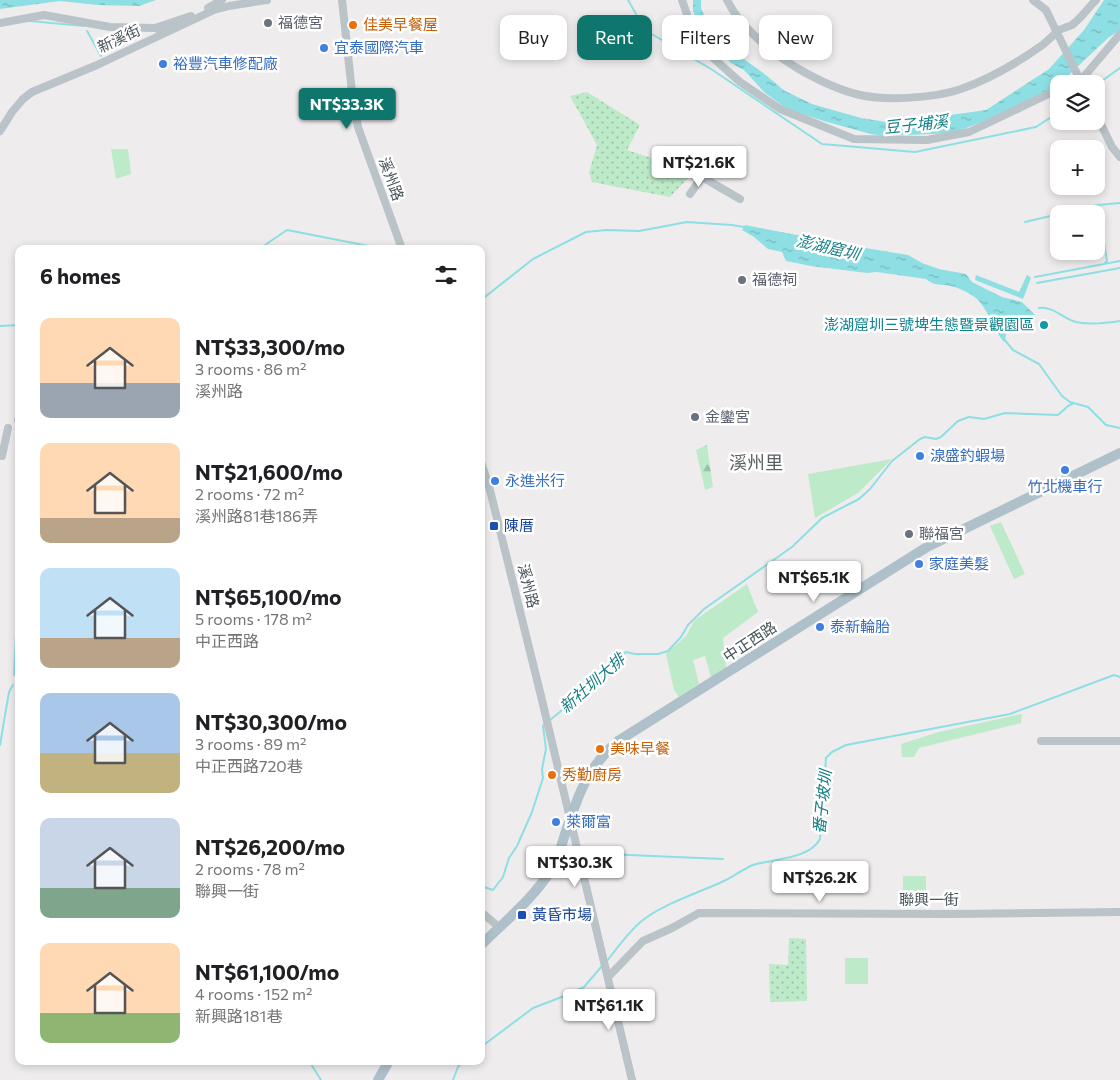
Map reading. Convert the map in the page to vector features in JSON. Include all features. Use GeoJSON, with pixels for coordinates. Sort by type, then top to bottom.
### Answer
{"type":"FeatureCollection","features":[{"type":"Feature","properties":{"kind":"main road","name":"中正西路"},"geometry":{"type":"LineString","coordinates":[[485,942],[537,888],[552,869],[586,778],[599,760],[618,741],[927,547],[1120,453]]}},
{"type":"Feature","properties":{"kind":"main road"},"geometry":{"type":"LineString","coordinates":[[378,1080],[387,1065]]}},
{"type":"Feature","properties":{"kind":"street","name":"新溪街"},"geometry":{"type":"LineString","coordinates":[[0,131],[23,98],[32,92],[97,65],[167,32],[218,5],[229,6],[267,0]]}},
{"type":"Feature","properties":{"kind":"street","name":"溪州路"},"geometry":{"type":"LineString","coordinates":[[342,0],[352,92],[358,127],[401,245]]}},
{"type":"Feature","properties":{"kind":"street"},"geometry":{"type":"LineString","coordinates":[[682,0],[690,23],[711,56],[740,82],[780,109],[854,139],[928,140],[969,132],[1050,93]]}},
{"type":"Feature","properties":{"kind":"street"},"geometry":{"type":"LineString","coordinates":[[727,0],[732,11],[782,59],[837,88],[860,95],[882,97],[913,97],[960,90],[1011,66],[1040,47],[1057,32],[1072,25],[1096,0]]}},
{"type":"Feature","properties":{"kind":"street"},"geometry":{"type":"LineString","coordinates":[[1033,0],[1046,10],[1078,75]]}},
{"type":"Feature","properties":{"kind":"street"},"geometry":{"type":"LineString","coordinates":[[155,28],[218,5]]}},
{"type":"Feature","properties":{"kind":"street"},"geometry":{"type":"LineString","coordinates":[[0,22],[44,15],[110,27],[155,28],[167,32]]}},
{"type":"Feature","properties":{"kind":"street"},"geometry":{"type":"LineString","coordinates":[[1087,75],[1120,34]]}},
{"type":"Feature","properties":{"kind":"street"},"geometry":{"type":"LineString","coordinates":[[1104,130],[1112,147],[1120,157]]}},
{"type":"Feature","properties":{"kind":"street"},"geometry":{"type":"LineString","coordinates":[[690,194],[714,160]]}},
{"type":"Feature","properties":{"kind":"street"},"geometry":{"type":"LineString","coordinates":[[702,177],[740,199]]}},
{"type":"Feature","properties":{"kind":"street"},"geometry":{"type":"LineString","coordinates":[[2,456],[8,428]]}},
{"type":"Feature","properties":{"kind":"street","name":"溪州路"},"geometry":{"type":"LineString","coordinates":[[485,474],[570,818]]}},
{"type":"Feature","properties":{"kind":"street"},"geometry":{"type":"LineString","coordinates":[[1041,741],[1120,740]]}},
{"type":"Feature","properties":{"kind":"street"},"geometry":{"type":"LineString","coordinates":[[570,818],[632,1080]]}},
{"type":"Feature","properties":{"kind":"street","name":"聯興一街"},"geometry":{"type":"LineString","coordinates":[[608,976],[643,941],[699,913],[951,914],[1120,912]]}},
{"type":"Feature","properties":{"kind":"street"},"geometry":{"type":"LineString","coordinates":[[485,915],[499,927]]}},
{"type":"Feature","properties":{"kind":"green space"},"geometry":{"type":"Polygon","coordinates":[[[587,92],[640,125],[627,150],[694,172],[670,197],[592,182],[589,173],[597,145],[570,96],[587,92]]]}},
{"type":"Feature","properties":{"kind":"green space"},"geometry":{"type":"Polygon","coordinates":[[[111,149],[128,149],[131,174],[116,179],[111,149]]]}},
{"type":"Feature","properties":{"kind":"green space"},"geometry":{"type":"Polygon","coordinates":[[[707,445],[713,487],[705,490],[696,450],[707,445]]]}},
{"type":"Feature","properties":{"kind":"green space"},"geometry":{"type":"Polygon","coordinates":[[[892,459],[858,493],[815,518],[808,474],[892,459]]]}},
{"type":"Feature","properties":{"kind":"green space"},"geometry":{"type":"Polygon","coordinates":[[[1001,522],[1025,574],[1014,579],[990,526],[1001,522]]]}},
{"type":"Feature","properties":{"kind":"green space"},"geometry":{"type":"Polygon","coordinates":[[[747,584],[758,612],[723,638],[726,668],[711,677],[705,656],[693,660],[699,684],[679,697],[674,690],[666,654],[686,636],[695,620],[747,584]]]}},
{"type":"Feature","properties":{"kind":"green space"},"geometry":{"type":"Polygon","coordinates":[[[1022,714],[1021,723],[919,748],[914,757],[902,757],[901,744],[939,732],[1022,714]]]}},
{"type":"Feature","properties":{"kind":"green space"},"geometry":{"type":"Polygon","coordinates":[[[903,876],[926,876],[926,891],[903,892],[903,876]]]}},
{"type":"Feature","properties":{"kind":"green space"},"geometry":{"type":"Polygon","coordinates":[[[789,938],[806,939],[807,1001],[770,1002],[769,964],[788,965],[789,938]]]}},
{"type":"Feature","properties":{"kind":"green space"},"geometry":{"type":"Polygon","coordinates":[[[845,958],[868,958],[868,984],[845,984],[845,958]]]}},
{"type":"Feature","properties":{"kind":"water"},"geometry":{"type":"Polygon","coordinates":[[[0,0],[156,0],[139,6],[98,5],[60,1],[0,9],[0,0]]]}},
{"type":"Feature","properties":{"kind":"water","name":"豆子埔溪"},"geometry":{"type":"Polygon","coordinates":[[[693,0],[701,0],[701,8],[704,15],[695,15],[693,0]]]}},
{"type":"Feature","properties":{"kind":"water","name":"豆子埔溪"},"geometry":{"type":"Polygon","coordinates":[[[1104,0],[1120,0],[1120,30],[1108,38],[1069,75],[1050,75],[1050,90],[997,116],[953,133],[884,136],[827,122],[787,109],[764,92],[744,70],[728,60],[745,60],[785,91],[812,104],[861,118],[899,124],[986,110],[1049,69],[1084,30],[1104,0]]]}},
{"type":"Feature","properties":{"kind":"water"},"geometry":{"type":"Polygon","coordinates":[[[745,225],[908,255],[922,263],[939,269],[966,274],[972,282],[1002,297],[1022,302],[1035,315],[1008,315],[1004,342],[981,304],[976,298],[964,291],[933,283],[926,279],[811,266],[786,261],[782,252],[768,249],[742,230],[745,225]]]}},
{"type":"Feature","properties":{"kind":"water"},"geometry":{"type":"Polygon","coordinates":[[[976,275],[1019,292],[1027,275],[1031,278],[1023,299],[975,280],[976,275]]]}},
{"type":"Feature","properties":{"kind":"waterway"},"geometry":{"type":"LineString","coordinates":[[628,0],[645,30],[711,69],[822,144],[915,152],[1036,127],[1050,118]]}},
{"type":"Feature","properties":{"kind":"waterway"},"geometry":{"type":"LineString","coordinates":[[30,21],[84,26]]}},
{"type":"Feature","properties":{"kind":"waterway"},"geometry":{"type":"LineString","coordinates":[[87,31],[101,56]]}},
{"type":"Feature","properties":{"kind":"waterway"},"geometry":{"type":"LineString","coordinates":[[1105,79],[1120,68]]}},
{"type":"Feature","properties":{"kind":"waterway"},"geometry":{"type":"LineString","coordinates":[[1098,205],[1120,203]]}},
{"type":"Feature","properties":{"kind":"waterway"},"geometry":{"type":"LineString","coordinates":[[1025,222],[1050,216]]}},
{"type":"Feature","properties":{"kind":"waterway","name":"澎湖窟圳"},"geometry":{"type":"LineString","coordinates":[[485,297],[533,259],[586,232],[606,230],[639,231],[687,222],[744,227]]}},
{"type":"Feature","properties":{"kind":"waterway"},"geometry":{"type":"LineString","coordinates":[[265,245],[287,230],[364,245]]}},
{"type":"Feature","properties":{"kind":"waterway"},"geometry":{"type":"LineString","coordinates":[[1104,264],[1107,261],[1105,249]]}},
{"type":"Feature","properties":{"kind":"waterway"},"geometry":{"type":"LineString","coordinates":[[1035,277],[1120,261]]}},
{"type":"Feature","properties":{"kind":"waterway"},"geometry":{"type":"LineString","coordinates":[[1037,283],[1120,268]]}},
{"type":"Feature","properties":{"kind":"waterway"},"geometry":{"type":"LineString","coordinates":[[1039,308],[1049,309],[1071,320],[1082,323],[1093,324],[1120,321]]}},
{"type":"Feature","properties":{"kind":"waterway"},"geometry":{"type":"LineString","coordinates":[[0,326],[15,325]]}},
{"type":"Feature","properties":{"kind":"waterway","name":"澎湖窟圳"},"geometry":{"type":"LineString","coordinates":[[1004,339],[1013,350],[1039,364],[1062,396],[1070,402],[1088,407],[1106,425],[1120,428]]}},
{"type":"Feature","properties":{"kind":"waterway","name":"新社圳大排"},"geometry":{"type":"LineString","coordinates":[[549,721],[607,672],[626,652],[658,654],[668,651],[681,637],[688,625],[704,609],[792,547],[822,518],[859,499],[870,489],[892,461],[920,439],[925,437],[936,439],[941,437],[958,421],[969,417],[984,419],[1005,413],[1058,415],[1074,403]]}},
{"type":"Feature","properties":{"kind":"waterway","name":"澎湖窟圳"},"geometry":{"type":"LineString","coordinates":[[14,675],[15,654]]}},
{"type":"Feature","properties":{"kind":"waterway","name":"番子坡圳"},"geometry":{"type":"LineString","coordinates":[[607,961],[638,924],[662,908],[726,880],[753,865],[790,857],[808,851],[815,846],[820,839],[826,758],[832,752],[846,745],[1010,714],[1114,675],[1120,677]]}},
{"type":"Feature","properties":{"kind":"waterway","name":"澎湖窟圳"},"geometry":{"type":"LineString","coordinates":[[0,745],[9,692],[13,685]]}},
{"type":"Feature","properties":{"kind":"waterway","name":"新社圳大排"},"geometry":{"type":"LineString","coordinates":[[485,887],[493,890],[503,877],[509,858],[517,846],[532,812],[543,778],[542,769],[546,749],[543,726],[545,724]]}},
{"type":"Feature","properties":{"kind":"waterway"},"geometry":{"type":"LineString","coordinates":[[582,853],[723,859]]}},
{"type":"Feature","properties":{"kind":"waterway"},"geometry":{"type":"LineString","coordinates":[[558,868],[575,854]]}},
{"type":"Feature","properties":{"kind":"waterway","name":"番子坡圳"},"geometry":{"type":"LineString","coordinates":[[485,1044],[533,1008],[584,987],[602,966]]}},
{"type":"Feature","properties":{"kind":"waterway","name":"新社圳大排"},"geometry":{"type":"LineString","coordinates":[[312,1065],[321,1080]]}},
{"type":"Feature","properties":{"kind":"waterway","name":"番子坡圳"},"geometry":{"type":"LineString","coordinates":[[453,1080],[460,1065]]}},
{"type":"Feature","properties":{"kind":"place","name":"福德宮"},"geometry":{"type":"Point","coordinates":[268,23]}},
{"type":"Feature","properties":{"kind":"place","name":"佳美早餐屋"},"geometry":{"type":"Point","coordinates":[353,25]}},
{"type":"Feature","properties":{"kind":"place","name":"宜泰國際汽車"},"geometry":{"type":"Point","coordinates":[324,48]}},
{"type":"Feature","properties":{"kind":"place","name":"裕豐汽車修配廠"},"geometry":{"type":"Point","coordinates":[163,64]}},
{"type":"Feature","properties":{"kind":"place","name":"福德祠"},"geometry":{"type":"Point","coordinates":[742,280]}},
{"type":"Feature","properties":{"kind":"place","name":"澎湖窟圳三號埤生態暨景觀園區"},"geometry":{"type":"Point","coordinates":[1044,325]}},
{"type":"Feature","properties":{"kind":"place","name":"金鑾宮"},"geometry":{"type":"Point","coordinates":[695,417]}},
{"type":"Feature","properties":{"kind":"place","name":"湶盛釣蝦場"},"geometry":{"type":"Point","coordinates":[920,456]}},
{"type":"Feature","properties":{"kind":"place","name":"竹北機車行"},"geometry":{"type":"Point","coordinates":[1065,470]}},
{"type":"Feature","properties":{"kind":"place","name":"永進米行"},"geometry":{"type":"Point","coordinates":[495,481]}},
{"type":"Feature","properties":{"kind":"place","name":"陳厝"},"geometry":{"type":"Point","coordinates":[494,526]}},
{"type":"Feature","properties":{"kind":"place","name":"聯福宮"},"geometry":{"type":"Point","coordinates":[909,534]}},
{"type":"Feature","properties":{"kind":"place","name":"家庭美髮"},"geometry":{"type":"Point","coordinates":[919,564]}},
{"type":"Feature","properties":{"kind":"place","name":"泰新輪胎"},"geometry":{"type":"Point","coordinates":[820,627]}},
{"type":"Feature","properties":{"kind":"place","name":"美味早餐"},"geometry":{"type":"Point","coordinates":[600,749]}},
{"type":"Feature","properties":{"kind":"place","name":"秀勤廚房"},"geometry":{"type":"Point","coordinates":[552,775]}},
{"type":"Feature","properties":{"kind":"place","name":"萊爾富"},"geometry":{"type":"Point","coordinates":[556,822]}},
{"type":"Feature","properties":{"kind":"place","name":"黃昏市場"},"geometry":{"type":"Point","coordinates":[522,915]}},
{"type":"Feature","properties":{"kind":"district","name":"溪州里"},"geometry":{"type":"Point","coordinates":[756,463]}}]}
